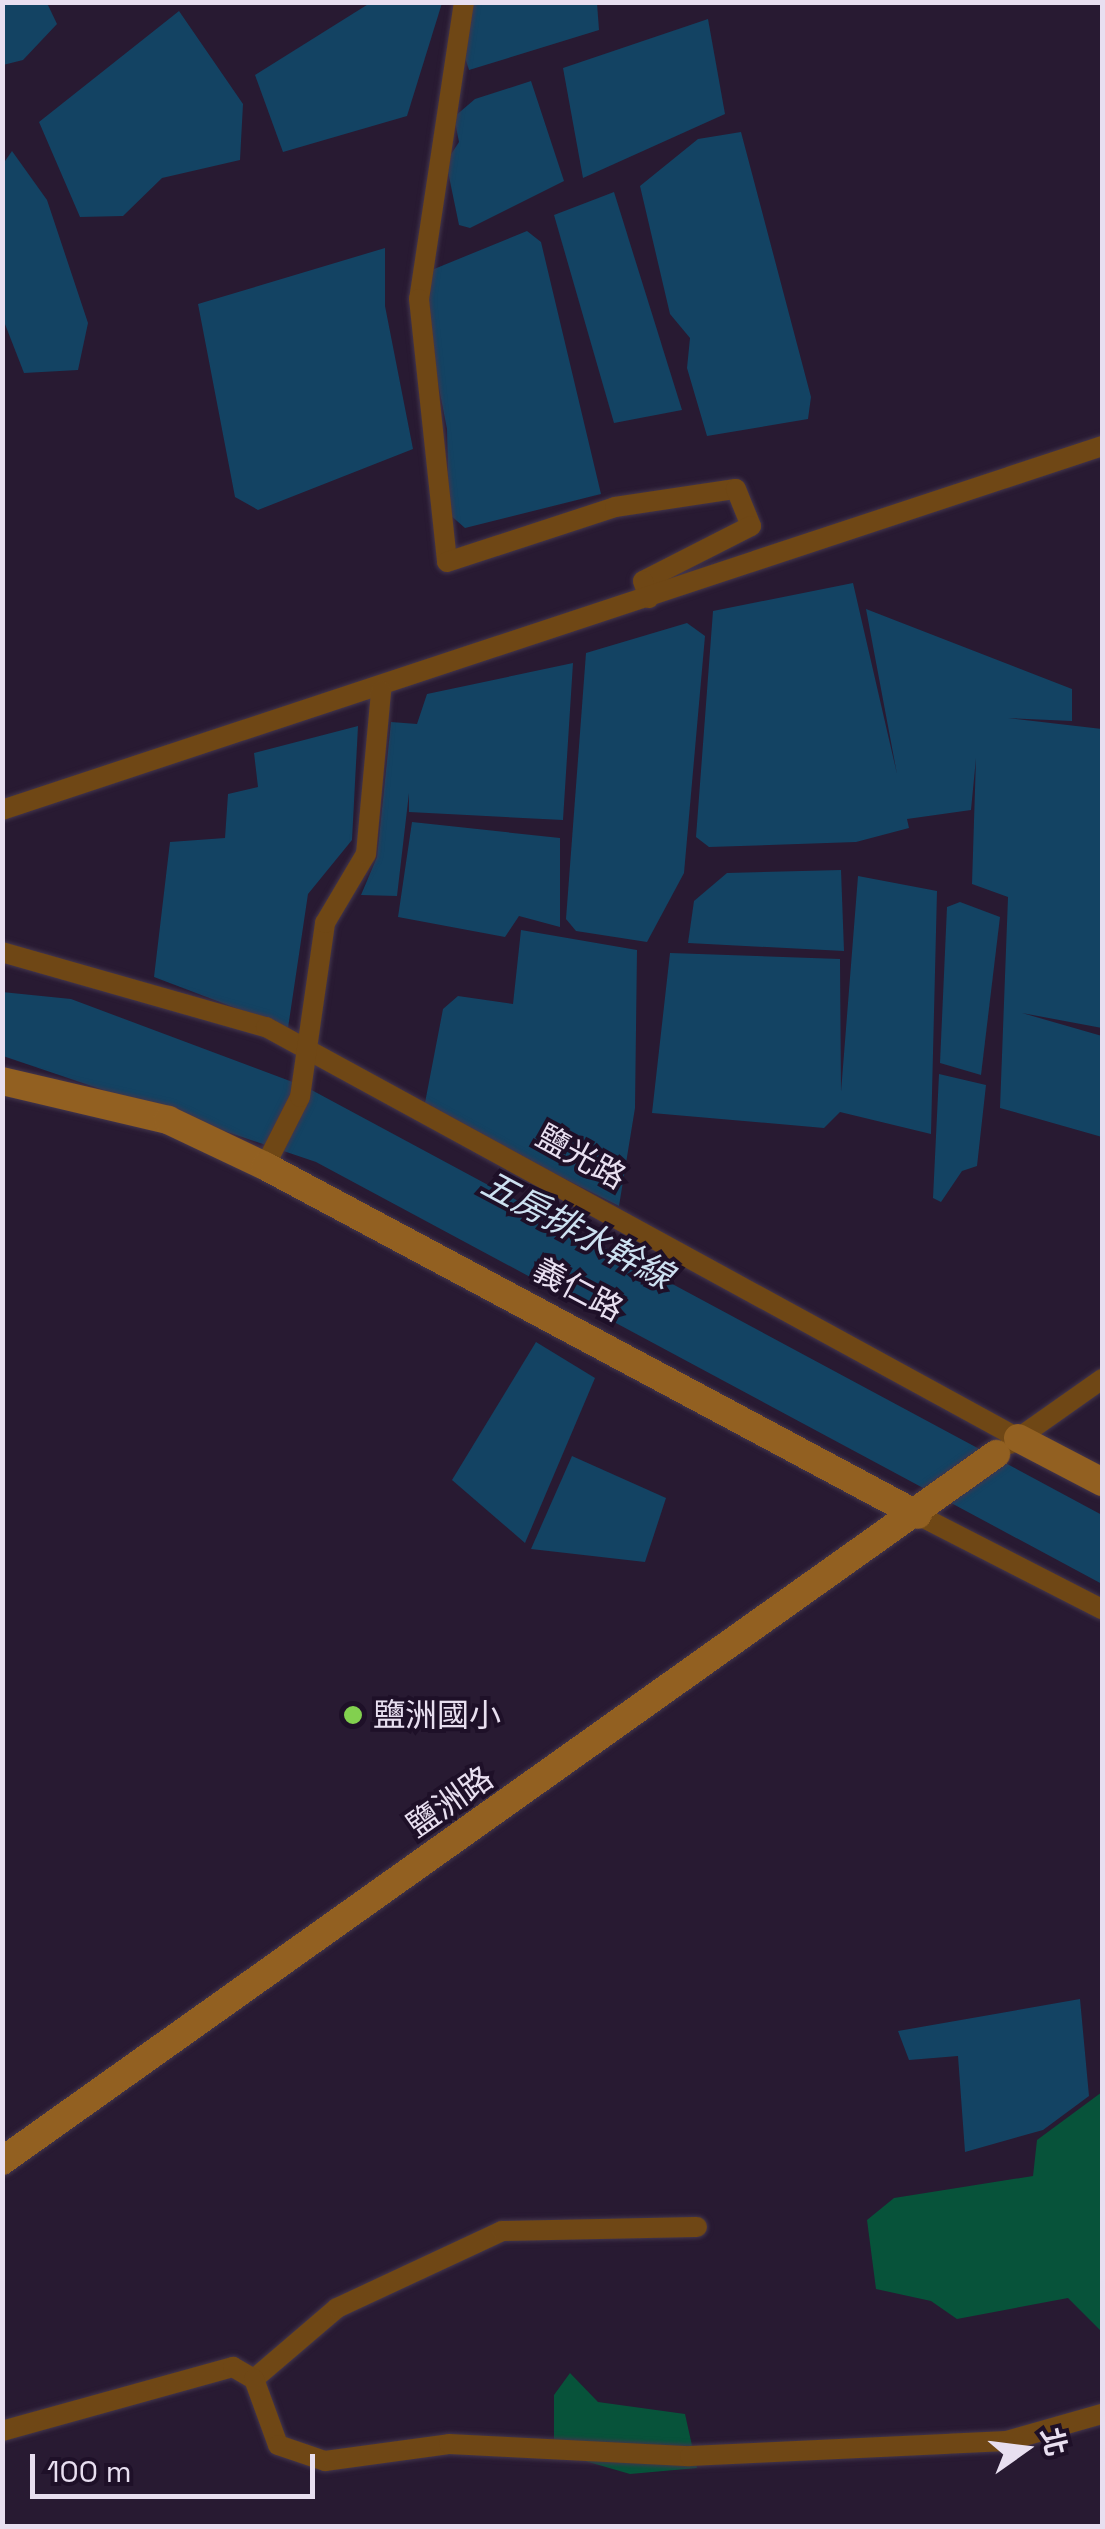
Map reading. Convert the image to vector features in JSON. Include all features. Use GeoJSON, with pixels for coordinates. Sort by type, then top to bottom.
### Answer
{"type":"FeatureCollection","features":[{"type":"Feature","properties":{"kind":"street"},"geometry":{"type":"LineString","coordinates":[[464,2],[419,299],[448,562],[614,508],[736,489],[751,526],[642,580],[649,598]]}},
{"type":"Feature","properties":{"kind":"street"},"geometry":{"type":"LineString","coordinates":[[2,810],[381,692],[1102,446]]}},
{"type":"Feature","properties":{"kind":"street"},"geometry":{"type":"LineString","coordinates":[[268,1158],[300,1097],[325,923],[366,854],[381,692]]}},
{"type":"Feature","properties":{"kind":"street","name":"鹽光路"},"geometry":{"type":"LineString","coordinates":[[2,952],[266,1027],[1007,1446],[1102,1482]]}},
{"type":"Feature","properties":{"kind":"street","name":"義仁路"},"geometry":{"type":"LineString","coordinates":[[2,1081],[168,1120],[268,1158],[928,1507],[1102,1608]]}},
{"type":"Feature","properties":{"kind":"street"},"geometry":{"type":"LineString","coordinates":[[1007,1446],[1102,1379]]}},
{"type":"Feature","properties":{"kind":"street","name":"鹽洲路"},"geometry":{"type":"LineString","coordinates":[[2,2161],[928,1507],[1007,1446]]}},
{"type":"Feature","properties":{"kind":"street"},"geometry":{"type":"LineString","coordinates":[[254,2380],[337,2308],[502,2231],[697,2227]]}},
{"type":"Feature","properties":{"kind":"street"},"geometry":{"type":"LineString","coordinates":[[2,2432],[232,2368],[254,2380],[278,2446],[325,2462],[449,2444],[690,2456],[1007,2441],[1102,2414]]}},
{"type":"Feature","properties":{"kind":"green space"},"geometry":{"type":"Polygon","coordinates":[[[1102,2092],[1102,2332],[1068,2298],[957,2319],[931,2301],[876,2289],[867,2220],[894,2198],[1033,2176],[1037,2140],[1102,2092]]]}},
{"type":"Feature","properties":{"kind":"green space"},"geometry":{"type":"Polygon","coordinates":[[[570,2373],[598,2402],[685,2414],[697,2468],[630,2474],[554,2452],[554,2395],[570,2373]]]}},
{"type":"Feature","properties":{"kind":"water"},"geometry":{"type":"Polygon","coordinates":[[[3,2],[47,3],[57,24],[23,60],[3,65],[3,2]]]}},
{"type":"Feature","properties":{"kind":"water"},"geometry":{"type":"Polygon","coordinates":[[[370,3],[442,3],[407,116],[283,152],[255,75],[370,3]]]}},
{"type":"Feature","properties":{"kind":"water"},"geometry":{"type":"Polygon","coordinates":[[[469,3],[597,3],[599,30],[469,70],[460,42],[469,3]]]}},
{"type":"Feature","properties":{"kind":"water"},"geometry":{"type":"Polygon","coordinates":[[[179,11],[243,104],[240,160],[162,178],[123,216],[80,217],[39,122],[179,11]]]}},
{"type":"Feature","properties":{"kind":"water"},"geometry":{"type":"Polygon","coordinates":[[[708,19],[725,114],[583,178],[563,68],[708,19]]]}},
{"type":"Feature","properties":{"kind":"water"},"geometry":{"type":"Polygon","coordinates":[[[531,81],[564,181],[470,228],[459,225],[446,162],[459,142],[454,117],[475,99],[531,81]]]}},
{"type":"Feature","properties":{"kind":"water"},"geometry":{"type":"Polygon","coordinates":[[[741,132],[811,397],[808,419],[707,436],[687,368],[690,338],[670,314],[640,186],[698,139],[741,132]]]}},
{"type":"Feature","properties":{"kind":"water"},"geometry":{"type":"Polygon","coordinates":[[[12,151],[47,200],[88,323],[78,370],[24,373],[3,319],[3,164],[12,151]]]}},
{"type":"Feature","properties":{"kind":"water"},"geometry":{"type":"Polygon","coordinates":[[[614,192],[682,410],[614,423],[554,215],[614,192]]]}},
{"type":"Feature","properties":{"kind":"water"},"geometry":{"type":"Polygon","coordinates":[[[527,231],[541,242],[601,494],[465,528],[449,514],[447,429],[417,276],[527,231]]]}},
{"type":"Feature","properties":{"kind":"water"},"geometry":{"type":"Polygon","coordinates":[[[385,248],[385,306],[413,449],[258,510],[235,497],[198,304],[385,248]]]}},
{"type":"Feature","properties":{"kind":"water"},"geometry":{"type":"Polygon","coordinates":[[[853,583],[897,774],[866,609],[1072,689],[1072,721],[1008,718],[1102,729],[1102,1028],[1022,1013],[1102,1036],[1102,1137],[1000,1108],[1008,897],[972,884],[976,758],[971,810],[907,819],[909,828],[856,842],[709,847],[696,837],[713,611],[853,583]]]}},
{"type":"Feature","properties":{"kind":"water"},"geometry":{"type":"Polygon","coordinates":[[[687,623],[705,636],[684,873],[647,942],[576,931],[566,919],[586,653],[687,623]]]}},
{"type":"Feature","properties":{"kind":"water"},"geometry":{"type":"Polygon","coordinates":[[[573,663],[563,820],[409,812],[409,793],[397,896],[361,895],[377,857],[391,722],[417,724],[427,694],[573,663]]]}},
{"type":"Feature","properties":{"kind":"water"},"geometry":{"type":"Polygon","coordinates":[[[358,726],[352,840],[308,894],[288,1028],[154,977],[170,842],[225,838],[228,794],[258,787],[254,753],[358,726]]]}},
{"type":"Feature","properties":{"kind":"water"},"geometry":{"type":"Polygon","coordinates":[[[412,822],[560,838],[560,927],[519,916],[505,937],[398,917],[412,822]]]}},
{"type":"Feature","properties":{"kind":"water"},"geometry":{"type":"Polygon","coordinates":[[[841,870],[844,951],[688,943],[694,901],[727,873],[841,870]]]}},
{"type":"Feature","properties":{"kind":"water"},"geometry":{"type":"Polygon","coordinates":[[[858,876],[937,891],[931,1134],[840,1112],[824,1128],[652,1113],[670,953],[840,959],[841,1092],[858,876]]]}},
{"type":"Feature","properties":{"kind":"water"},"geometry":{"type":"Polygon","coordinates":[[[960,902],[1000,917],[981,1075],[940,1063],[947,907],[960,902]]]}},
{"type":"Feature","properties":{"kind":"water"},"geometry":{"type":"Polygon","coordinates":[[[521,930],[637,950],[635,1108],[619,1206],[424,1108],[443,1009],[458,996],[513,1004],[521,930]]]}},
{"type":"Feature","properties":{"kind":"water"},"geometry":{"type":"Polygon","coordinates":[[[2,992],[71,999],[306,1087],[1102,1515],[1102,1584],[316,1162],[3,1056],[2,992]]]}},
{"type":"Feature","properties":{"kind":"water"},"geometry":{"type":"Polygon","coordinates":[[[939,1074],[986,1085],[977,1166],[962,1171],[941,1202],[933,1198],[939,1074]]]}},
{"type":"Feature","properties":{"kind":"water"},"geometry":{"type":"Polygon","coordinates":[[[536,1342],[595,1378],[525,1543],[452,1480],[536,1342]]]}},
{"type":"Feature","properties":{"kind":"water"},"geometry":{"type":"Polygon","coordinates":[[[572,1456],[666,1498],[645,1562],[531,1549],[572,1456]]]}},
{"type":"Feature","properties":{"kind":"water"},"geometry":{"type":"Polygon","coordinates":[[[1080,1999],[1089,2096],[1043,2130],[965,2152],[958,2056],[909,2060],[898,2031],[1080,1999]]]}},
{"type":"Feature","properties":{"kind":"place","name":"鹽洲國小"},"geometry":{"type":"Point","coordinates":[353,1715]}},
{"type":"Feature","properties":{"kind":"water label","name":"五房排水幹線"},"geometry":{"type":"Point","coordinates":[577,1230]}}]}
